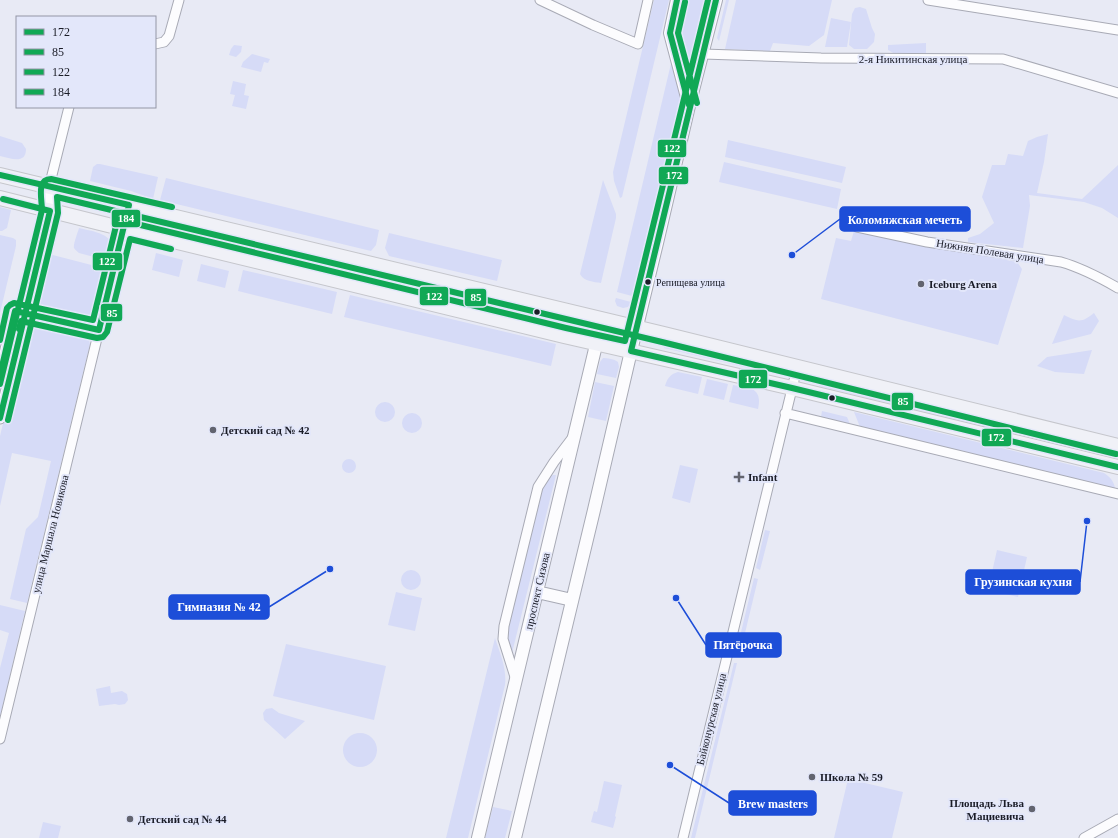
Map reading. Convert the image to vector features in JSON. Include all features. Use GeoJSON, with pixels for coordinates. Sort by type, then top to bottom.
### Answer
{"type":"FeatureCollection","features":[{"type":"Feature","properties":{"kind":"main road"},"geometry":{"type":"LineString","coordinates":[[678,0],[670,33],[689,106]]}},
{"type":"Feature","properties":{"kind":"main road"},"geometry":{"type":"LineString","coordinates":[[515,838],[689,106],[716,0]]}},
{"type":"Feature","properties":{"kind":"main road"},"geometry":{"type":"LineString","coordinates":[[0,175],[129,205],[1118,446]]}},
{"type":"Feature","properties":{"kind":"main road"},"geometry":{"type":"LineString","coordinates":[[0,198],[596,343],[792,388],[1118,467]]}},
{"type":"Feature","properties":{"kind":"main road"},"geometry":{"type":"LineString","coordinates":[[596,343],[602,320]]}},
{"type":"Feature","properties":{"kind":"main road","name":"проспект Сизова"},"geometry":{"type":"LineString","coordinates":[[478,838],[596,343]]}},
{"type":"Feature","properties":{"kind":"main road"},"geometry":{"type":"LineString","coordinates":[[1024,445],[1022,434],[1024,428],[1028,424]]}},
{"type":"Feature","properties":{"kind":"main road"},"geometry":{"type":"LineString","coordinates":[[537,592],[572,600]]}},
{"type":"Feature","properties":{"kind":"street"},"geometry":{"type":"LineString","coordinates":[[156,44],[164,42],[169,36],[179,0]]}},
{"type":"Feature","properties":{"kind":"street"},"geometry":{"type":"LineString","coordinates":[[540,0],[638,44],[648,0]]}},
{"type":"Feature","properties":{"kind":"street"},"geometry":{"type":"LineString","coordinates":[[928,0],[1118,30]]}},
{"type":"Feature","properties":{"kind":"street","name":"2-я Никитинская улица"},"geometry":{"type":"LineString","coordinates":[[703,54],[834,58],[1003,59],[1118,93]]}},
{"type":"Feature","properties":{"kind":"street"},"geometry":{"type":"LineString","coordinates":[[0,375],[50,211],[49,187],[69,108]]}},
{"type":"Feature","properties":{"kind":"street","name":"улица Маршала Новикова"},"geometry":{"type":"LineString","coordinates":[[0,739],[129,205]]}},
{"type":"Feature","properties":{"kind":"street","name":"Нижняя Полевая улица"},"geometry":{"type":"LineString","coordinates":[[857,227],[927,242],[1061,262],[1077,266],[1118,288]]}},
{"type":"Feature","properties":{"kind":"street"},"geometry":{"type":"LineString","coordinates":[[20,312],[99,330]]}},
{"type":"Feature","properties":{"kind":"street"},"geometry":{"type":"LineString","coordinates":[[0,418],[20,312]]}},
{"type":"Feature","properties":{"kind":"street","name":"Байконурская улица"},"geometry":{"type":"LineString","coordinates":[[683,838],[797,368]]}},
{"type":"Feature","properties":{"kind":"street"},"geometry":{"type":"LineString","coordinates":[[785,413],[1118,494]]}},
{"type":"Feature","properties":{"kind":"street"},"geometry":{"type":"LineString","coordinates":[[516,681],[503,639],[504,626],[538,487],[554,462],[575,435]]}},
{"type":"Feature","properties":{"kind":"street"},"geometry":{"type":"LineString","coordinates":[[1084,838],[1118,819]]}},
{"type":"Feature","properties":{"kind":"shaded area"},"geometry":{"type":"Polygon","coordinates":[[[654,0],[669,0],[622,197],[620,198],[614,181],[613,172],[654,0]]]}},
{"type":"Feature","properties":{"kind":"shaded area"},"geometry":{"type":"Polygon","coordinates":[[[686,0],[708,0],[653,228],[647,233],[632,296],[617,292],[686,0]]]}},
{"type":"Feature","properties":{"kind":"shaded area"},"geometry":{"type":"Polygon","coordinates":[[[726,0],[729,0],[719,41],[717,38],[726,0]]]}},
{"type":"Feature","properties":{"kind":"shaded area"},"geometry":{"type":"Polygon","coordinates":[[[736,0],[832,0],[824,35],[809,46],[773,43],[770,51],[725,49],[736,0]]]}},
{"type":"Feature","properties":{"kind":"shaded area"},"geometry":{"type":"Polygon","coordinates":[[[860,7],[866,9],[875,34],[874,42],[867,49],[854,49],[849,45],[852,14],[855,8],[860,7]]]}},
{"type":"Feature","properties":{"kind":"shaded area"},"geometry":{"type":"Polygon","coordinates":[[[831,18],[851,22],[847,47],[825,47],[831,18]]]}},
{"type":"Feature","properties":{"kind":"shaded area"},"geometry":{"type":"Polygon","coordinates":[[[926,43],[926,53],[895,54],[888,50],[888,45],[926,43]]]}},
{"type":"Feature","properties":{"kind":"shaded area"},"geometry":{"type":"Polygon","coordinates":[[[234,45],[242,46],[241,52],[236,57],[229,55],[234,45]]]}},
{"type":"Feature","properties":{"kind":"shaded area"},"geometry":{"type":"Polygon","coordinates":[[[252,54],[270,59],[268,63],[264,62],[261,72],[241,67],[243,62],[252,54]]]}},
{"type":"Feature","properties":{"kind":"shaded area"},"geometry":{"type":"Polygon","coordinates":[[[233,81],[246,84],[244,95],[249,96],[246,109],[232,106],[235,95],[230,94],[233,81]]]}},
{"type":"Feature","properties":{"kind":"shaded area"},"geometry":{"type":"Polygon","coordinates":[[[1048,134],[1037,193],[1082,199],[1118,165],[1118,218],[1102,208],[1084,202],[1029,195],[1030,206],[1023,248],[968,242],[968,238],[980,234],[994,223],[982,197],[992,165],[1005,165],[1008,154],[1023,156],[1028,141],[1048,134]]]}},
{"type":"Feature","properties":{"kind":"shaded area"},"geometry":{"type":"Polygon","coordinates":[[[0,136],[22,143],[26,149],[23,157],[20,159],[13,159],[0,156],[0,136]]]}},
{"type":"Feature","properties":{"kind":"shaded area"},"geometry":{"type":"Polygon","coordinates":[[[728,140],[846,167],[842,183],[725,157],[728,140]]]}},
{"type":"Feature","properties":{"kind":"shaded area"},"geometry":{"type":"Polygon","coordinates":[[[724,162],[841,189],[837,209],[719,182],[724,162]]]}},
{"type":"Feature","properties":{"kind":"shaded area"},"geometry":{"type":"Polygon","coordinates":[[[97,164],[158,177],[153,199],[131,191],[90,181],[93,167],[97,164]]]}},
{"type":"Feature","properties":{"kind":"shaded area"},"geometry":{"type":"Polygon","coordinates":[[[166,178],[379,230],[376,245],[371,251],[160,200],[166,178]]]}},
{"type":"Feature","properties":{"kind":"shaded area"},"geometry":{"type":"Polygon","coordinates":[[[603,180],[616,214],[616,218],[601,283],[586,280],[580,274],[603,180]]]}},
{"type":"Feature","properties":{"kind":"shaded area"},"geometry":{"type":"Polygon","coordinates":[[[0,207],[11,210],[7,228],[2,231],[0,231],[0,207]]]}},
{"type":"Feature","properties":{"kind":"shaded area"},"geometry":{"type":"Polygon","coordinates":[[[157,220],[563,318],[562,325],[156,226],[157,220]]]}},
{"type":"Feature","properties":{"kind":"shaded area"},"geometry":{"type":"Polygon","coordinates":[[[79,228],[95,232],[109,239],[112,248],[109,261],[79,253],[74,248],[79,228]]]}},
{"type":"Feature","properties":{"kind":"shaded area","name":"Iceburg Arena"},"geometry":{"type":"Polygon","coordinates":[[[854,231],[1017,262],[1022,269],[998,345],[821,299],[836,238],[851,241],[854,231]]]}},
{"type":"Feature","properties":{"kind":"shaded area"},"geometry":{"type":"Polygon","coordinates":[[[389,233],[502,260],[497,281],[389,256],[385,248],[389,233]]]}},
{"type":"Feature","properties":{"kind":"shaded area"},"geometry":{"type":"Polygon","coordinates":[[[0,235],[16,240],[16,246],[0,313],[0,235]]]}},
{"type":"Feature","properties":{"kind":"shaded area"},"geometry":{"type":"Polygon","coordinates":[[[45,253],[107,269],[96,316],[85,321],[41,311],[36,307],[33,298],[45,253]]]}},
{"type":"Feature","properties":{"kind":"shaded area"},"geometry":{"type":"Polygon","coordinates":[[[156,253],[183,260],[179,277],[152,270],[156,253]]]}},
{"type":"Feature","properties":{"kind":"shaded area"},"geometry":{"type":"Polygon","coordinates":[[[201,264],[229,271],[225,288],[197,281],[201,264]]]}},
{"type":"Feature","properties":{"kind":"shaded area"},"geometry":{"type":"Polygon","coordinates":[[[243,270],[337,292],[332,314],[238,291],[243,270]]]}},
{"type":"Feature","properties":{"kind":"shaded area"},"geometry":{"type":"Polygon","coordinates":[[[350,295],[556,344],[551,366],[344,317],[350,295]]]}},
{"type":"Feature","properties":{"kind":"shaded area"},"geometry":{"type":"Polygon","coordinates":[[[616,298],[631,302],[628,307],[623,308],[617,306],[615,301],[616,298]]]}},
{"type":"Feature","properties":{"kind":"shaded area"},"geometry":{"type":"Polygon","coordinates":[[[1094,313],[1099,321],[1091,334],[1052,344],[1064,315],[1076,320],[1083,320],[1094,313]]]}},
{"type":"Feature","properties":{"kind":"shaded area"},"geometry":{"type":"Polygon","coordinates":[[[35,321],[82,332],[88,337],[90,344],[27,603],[10,599],[26,529],[38,517],[51,461],[12,453],[0,506],[0,436],[26,328],[31,322],[35,321]]]}},
{"type":"Feature","properties":{"kind":"shaded area"},"geometry":{"type":"Polygon","coordinates":[[[665,344],[766,368],[765,372],[664,348],[665,344]]]}},
{"type":"Feature","properties":{"kind":"shaded area"},"geometry":{"type":"Polygon","coordinates":[[[1092,350],[1084,374],[1055,372],[1037,366],[1047,357],[1092,350]]]}},
{"type":"Feature","properties":{"kind":"shaded area"},"geometry":{"type":"Polygon","coordinates":[[[603,358],[618,362],[619,367],[616,378],[597,374],[600,362],[603,358]]]}},
{"type":"Feature","properties":{"kind":"shaded area"},"geometry":{"type":"Polygon","coordinates":[[[678,372],[702,377],[698,394],[665,386],[669,377],[678,372]]]}},
{"type":"Feature","properties":{"kind":"shaded area"},"geometry":{"type":"Polygon","coordinates":[[[707,379],[728,384],[724,400],[703,395],[707,379]]]}},
{"type":"Feature","properties":{"kind":"shaded area"},"geometry":{"type":"Polygon","coordinates":[[[820,380],[1016,428],[1018,431],[1015,434],[819,386],[820,380]]]}},
{"type":"Feature","properties":{"kind":"shaded area"},"geometry":{"type":"Polygon","coordinates":[[[595,382],[614,386],[606,421],[588,417],[595,382]]]}},
{"type":"Feature","properties":{"kind":"shaded area"},"geometry":{"type":"Polygon","coordinates":[[[733,385],[749,388],[757,393],[759,402],[758,409],[729,402],[733,385]]]}},
{"type":"Feature","properties":{"kind":"shaded area"},"geometry":{"type":"Polygon","coordinates":[[[385,402],[392,405],[395,412],[392,419],[385,422],[378,419],[375,412],[378,405],[385,402]]]}},
{"type":"Feature","properties":{"kind":"shaded area"},"geometry":{"type":"Polygon","coordinates":[[[822,411],[847,417],[850,424],[821,417],[822,411]]]}},
{"type":"Feature","properties":{"kind":"shaded area"},"geometry":{"type":"Polygon","coordinates":[[[854,412],[1104,473],[1114,483],[1115,488],[1114,489],[860,427],[854,412]]]}},
{"type":"Feature","properties":{"kind":"shaded area"},"geometry":{"type":"Polygon","coordinates":[[[408,413],[416,413],[422,419],[422,427],[416,433],[408,433],[402,427],[402,419],[408,413]]]}},
{"type":"Feature","properties":{"kind":"shaded area"},"geometry":{"type":"Polygon","coordinates":[[[1033,432],[1118,452],[1118,458],[1032,437],[1030,434],[1033,432]]]}},
{"type":"Feature","properties":{"kind":"shaded area"},"geometry":{"type":"Polygon","coordinates":[[[349,459],[354,461],[356,466],[354,471],[349,473],[344,471],[342,466],[344,461],[349,459]]]}},
{"type":"Feature","properties":{"kind":"shaded area"},"geometry":{"type":"Polygon","coordinates":[[[680,465],[698,469],[690,503],[672,498],[680,465]]]}},
{"type":"Feature","properties":{"kind":"shaded area"},"geometry":{"type":"Polygon","coordinates":[[[556,475],[512,653],[507,637],[507,627],[541,488],[549,477],[556,475]]]}},
{"type":"Feature","properties":{"kind":"shaded area"},"geometry":{"type":"Polygon","coordinates":[[[765,530],[770,531],[760,570],[756,568],[765,530]]]}},
{"type":"Feature","properties":{"kind":"shaded area"},"geometry":{"type":"Polygon","coordinates":[[[997,550],[1027,557],[1018,597],[988,590],[997,550]]]}},
{"type":"Feature","properties":{"kind":"shaded area"},"geometry":{"type":"Polygon","coordinates":[[[411,570],[418,573],[421,580],[418,587],[411,590],[404,587],[401,580],[404,573],[411,570]]]}},
{"type":"Feature","properties":{"kind":"shaded area"},"geometry":{"type":"Polygon","coordinates":[[[754,578],[758,579],[740,654],[736,653],[754,578]]]}},
{"type":"Feature","properties":{"kind":"shaded area"},"geometry":{"type":"Polygon","coordinates":[[[396,592],[422,598],[415,631],[388,625],[396,592]]]}},
{"type":"Feature","properties":{"kind":"shaded area"},"geometry":{"type":"Polygon","coordinates":[[[0,605],[25,611],[0,717],[0,668],[9,633],[0,630],[0,605]]]}},
{"type":"Feature","properties":{"kind":"shaded area"},"geometry":{"type":"Polygon","coordinates":[[[495,638],[504,667],[505,685],[468,838],[446,838],[495,638]]]}},
{"type":"Feature","properties":{"kind":"shaded area"},"geometry":{"type":"Polygon","coordinates":[[[286,644],[386,666],[374,720],[273,696],[286,644]]]}},
{"type":"Feature","properties":{"kind":"shaded area"},"geometry":{"type":"Polygon","coordinates":[[[734,663],[737,663],[695,838],[691,838],[734,663]]]}},
{"type":"Feature","properties":{"kind":"shaded area"},"geometry":{"type":"Polygon","coordinates":[[[110,686],[111,693],[122,691],[127,694],[128,700],[125,704],[99,706],[96,689],[110,686]]]}},
{"type":"Feature","properties":{"kind":"shaded area"},"geometry":{"type":"Polygon","coordinates":[[[272,708],[279,713],[305,721],[285,739],[264,720],[263,713],[266,709],[272,708]]]}},
{"type":"Feature","properties":{"kind":"shaded area"},"geometry":{"type":"Polygon","coordinates":[[[357,733],[363,733],[372,738],[376,744],[376,756],[372,762],[363,767],[357,767],[348,762],[343,753],[343,747],[348,738],[357,733]]]}},
{"type":"Feature","properties":{"kind":"shaded area"},"geometry":{"type":"Polygon","coordinates":[[[848,779],[903,792],[892,838],[834,838],[848,779]]]}},
{"type":"Feature","properties":{"kind":"shaded area"},"geometry":{"type":"Polygon","coordinates":[[[604,781],[622,785],[613,828],[591,822],[594,811],[597,812],[604,781]]]}},
{"type":"Feature","properties":{"kind":"shaded area"},"geometry":{"type":"Polygon","coordinates":[[[493,807],[512,811],[505,838],[485,838],[493,807]]]}},
{"type":"Feature","properties":{"kind":"shaded area"},"geometry":{"type":"Polygon","coordinates":[[[43,822],[61,826],[58,838],[39,838],[43,822]]]}},
{"type":"Feature","properties":{"kind":"transit line","name":"172"},"geometry":{"type":"LineString","coordinates":[[677,0],[670,33],[689,105]]}},
{"type":"Feature","properties":{"kind":"transit line","name":"122"},"geometry":{"type":"LineString","coordinates":[[0,340],[7,308],[14,303],[93,320],[116,226],[124,221],[625,341],[708,0]]}},
{"type":"Feature","properties":{"kind":"transit line","name":"172"},"geometry":{"type":"LineString","coordinates":[[631,351],[716,0]]}},
{"type":"Feature","properties":{"kind":"transit line","name":"122"},"geometry":{"type":"LineString","coordinates":[[685,2],[678,33],[697,103]]}},
{"type":"Feature","properties":{"kind":"transit line","name":"184"},"geometry":{"type":"LineString","coordinates":[[0,175],[129,205],[99,330],[15,311],[0,375]]}},
{"type":"Feature","properties":{"kind":"transit line","name":"122"},"geometry":{"type":"LineString","coordinates":[[0,384],[42,210],[41,191],[43,182],[51,179],[172,207]]}},
{"type":"Feature","properties":{"kind":"transit line","name":"85"},"geometry":{"type":"LineString","coordinates":[[8,420],[58,213],[57,197],[662,342],[1116,454]]}},
{"type":"Feature","properties":{"kind":"transit line","name":"184"},"geometry":{"type":"LineString","coordinates":[[0,418],[50,211],[3,199]]}},
{"type":"Feature","properties":{"kind":"transit line","name":"85"},"geometry":{"type":"LineString","coordinates":[[19,329],[21,321],[97,338],[103,337],[107,332],[130,239],[171,249]]}},
{"type":"Feature","properties":{"kind":"transit line","name":"172"},"geometry":{"type":"LineString","coordinates":[[631,351],[792,388],[1118,467]]}},
{"type":"Feature","properties":{"kind":"place","name":"Коломяжская мечеть"},"geometry":{"type":"Point","coordinates":[792,255]}},
{"type":"Feature","properties":{"kind":"place","name":"Репищева улица"},"geometry":{"type":"Point","coordinates":[648,282]}},
{"type":"Feature","properties":{"kind":"place","name":"Iceburg Arena"},"geometry":{"type":"Point","coordinates":[921,284]}},
{"type":"Feature","properties":{"kind":"place","name":"Детский сад № 42"},"geometry":{"type":"Point","coordinates":[213,430]}},
{"type":"Feature","properties":{"kind":"place","name":"Infant"},"geometry":{"type":"Point","coordinates":[739,477]}},
{"type":"Feature","properties":{"kind":"place","name":"Грузинская кухня"},"geometry":{"type":"Point","coordinates":[1087,521]}},
{"type":"Feature","properties":{"kind":"place","name":"Гимназия № 42"},"geometry":{"type":"Point","coordinates":[330,569]}},
{"type":"Feature","properties":{"kind":"place","name":"Пятёрочка"},"geometry":{"type":"Point","coordinates":[676,598]}},
{"type":"Feature","properties":{"kind":"place","name":"Brew masters"},"geometry":{"type":"Point","coordinates":[670,765]}},
{"type":"Feature","properties":{"kind":"place","name":"Школа № 59"},"geometry":{"type":"Point","coordinates":[812,777]}},
{"type":"Feature","properties":{"kind":"place","name":"Площадь Льва Мациевича"},"geometry":{"type":"Point","coordinates":[1032,809]}},
{"type":"Feature","properties":{"kind":"place","name":"Детский сад № 44"},"geometry":{"type":"Point","coordinates":[130,819]}}]}
